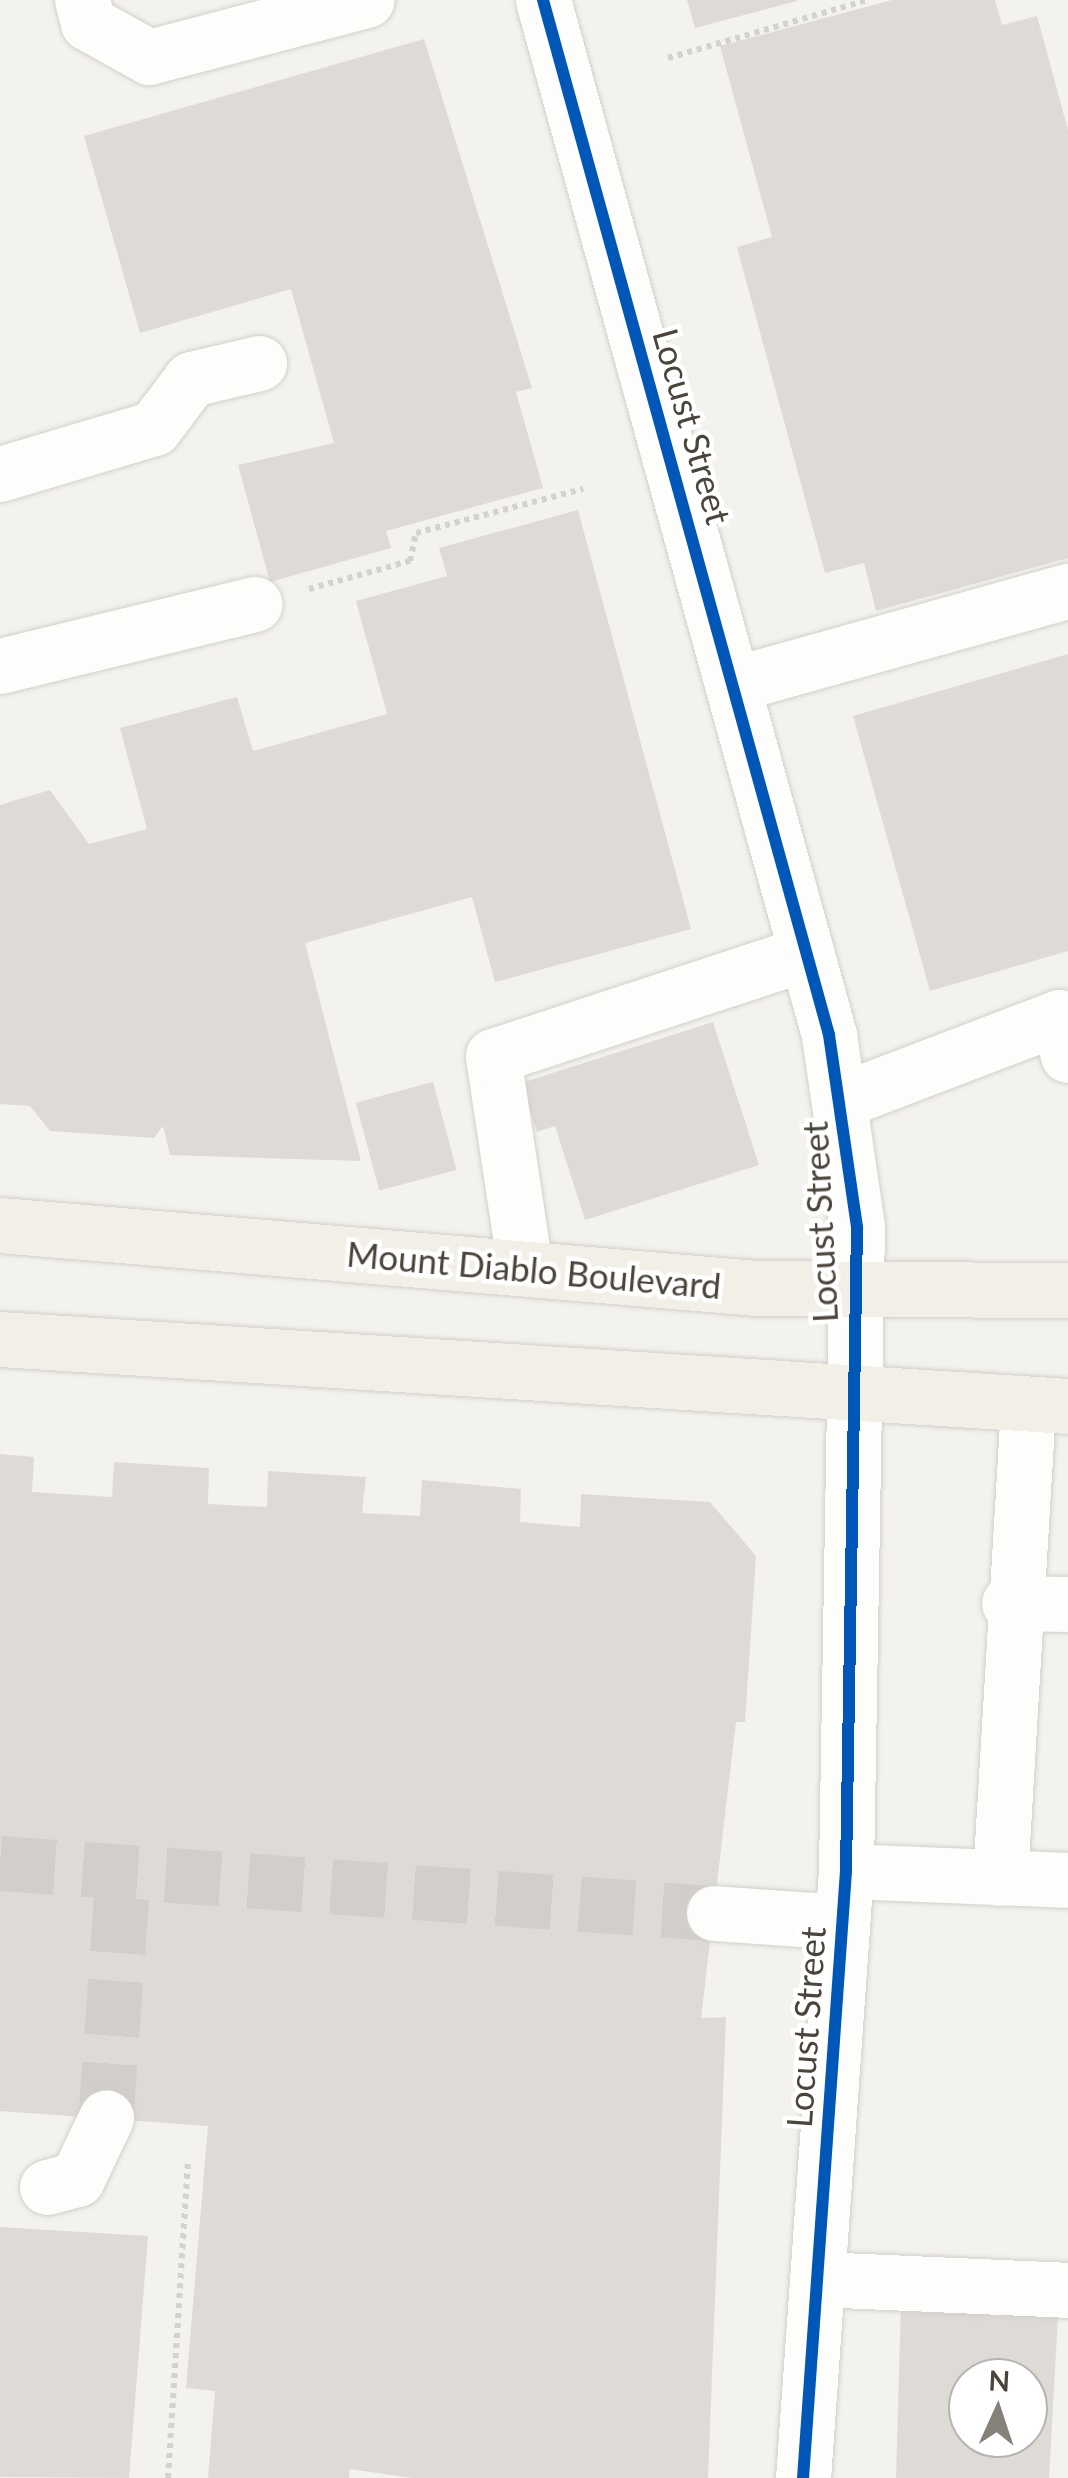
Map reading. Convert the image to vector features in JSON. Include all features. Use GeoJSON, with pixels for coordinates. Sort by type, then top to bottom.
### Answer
{"type":"FeatureCollection","features":[{"type":"Feature","properties":{"kind":"main road","name":"Mount Diablo Boulevard"},"geometry":{"type":"LineString","coordinates":[[0,1225],[860,1292],[1068,1290]]}},
{"type":"Feature","properties":{"kind":"main road"},"geometry":{"type":"LineString","coordinates":[[0,1338],[1048,1405]]}},
{"type":"Feature","properties":{"kind":"street"},"geometry":{"type":"LineString","coordinates":[[82,0],[88,23],[150,58],[368,0]]}},
{"type":"Feature","properties":{"kind":"street","name":"Locust Street"},"geometry":{"type":"LineString","coordinates":[[543,0],[734,684],[842,1100],[860,1292],[852,1390],[844,1896],[803,2478]]}},
{"type":"Feature","properties":{"kind":"street"},"geometry":{"type":"LineString","coordinates":[[0,474],[154,428],[191,379],[259,363]]}},
{"type":"Feature","properties":{"kind":"street"},"geometry":{"type":"LineString","coordinates":[[734,684],[1068,591]]}},
{"type":"Feature","properties":{"kind":"street"},"geometry":{"type":"LineString","coordinates":[[0,666],[255,604]]}},
{"type":"Feature","properties":{"kind":"street"},"geometry":{"type":"LineString","coordinates":[[525,1268],[493,1056],[806,953]]}},
{"type":"Feature","properties":{"kind":"street"},"geometry":{"type":"LineString","coordinates":[[842,1100],[1059,1016],[1068,1055]]}},
{"type":"Feature","properties":{"kind":"street"},"geometry":{"type":"LineString","coordinates":[[1000,1878],[1009,1603],[1048,1405]]}},
{"type":"Feature","properties":{"kind":"street"},"geometry":{"type":"LineString","coordinates":[[1009,1603],[1068,1604]]}},
{"type":"Feature","properties":{"kind":"street"},"geometry":{"type":"LineString","coordinates":[[714,1913],[1000,1878],[1068,1880]]}},
{"type":"Feature","properties":{"kind":"street"},"geometry":{"type":"LineString","coordinates":[[47,2187],[77,2180],[106,2118]]}},
{"type":"Feature","properties":{"kind":"street"},"geometry":{"type":"LineString","coordinates":[[818,2279],[1068,2290]]}},
{"type":"Feature","properties":{"kind":"path"},"geometry":{"type":"LineString","coordinates":[[668,58],[868,0]]}},
{"type":"Feature","properties":{"kind":"path"},"geometry":{"type":"LineString","coordinates":[[255,604],[410,561],[416,533],[583,489]]}},
{"type":"Feature","properties":{"kind":"path"},"geometry":{"type":"LineString","coordinates":[[168,2478],[188,2161]]}},
{"type":"Feature","properties":{"kind":"building"},"geometry":{"type":"Polygon","coordinates":[[[687,0],[797,0],[797,1],[695,28],[687,0]]]}},
{"type":"Feature","properties":{"kind":"building"},"geometry":{"type":"Polygon","coordinates":[[[892,0],[995,0],[1002,25],[1037,16],[1068,130],[1068,558],[876,611],[864,563],[825,573],[737,247],[772,237],[720,46],[892,0]]]}},
{"type":"Feature","properties":{"kind":"building"},"geometry":{"type":"Polygon","coordinates":[[[424,39],[532,388],[516,392],[543,488],[386,531],[391,548],[270,582],[238,465],[334,443],[291,289],[140,333],[84,136],[424,39]]]}},
{"type":"Feature","properties":{"kind":"building"},"geometry":{"type":"Polygon","coordinates":[[[578,510],[691,929],[495,982],[472,897],[305,943],[361,1161],[170,1155],[163,1126],[154,1138],[50,1131],[30,1106],[0,1104],[0,805],[50,790],[89,844],[147,829],[120,728],[237,697],[253,751],[387,714],[356,601],[447,576],[439,548],[578,510]]]}},
{"type":"Feature","properties":{"kind":"building"},"geometry":{"type":"Polygon","coordinates":[[[1068,654],[1068,951],[930,991],[853,716],[1068,654]]]}},
{"type":"Feature","properties":{"kind":"building"},"geometry":{"type":"Polygon","coordinates":[[[713,1022],[759,1165],[585,1220],[555,1126],[537,1132],[521,1083],[713,1022]]]}},
{"type":"Feature","properties":{"kind":"building"},"geometry":{"type":"Polygon","coordinates":[[[433,1082],[457,1170],[379,1191],[356,1103],[433,1082]]]}},
{"type":"Feature","properties":{"kind":"building"},"geometry":{"type":"Polygon","coordinates":[[[0,1454],[34,1457],[32,1492],[112,1497],[114,1462],[209,1468],[208,1504],[267,1507],[268,1471],[366,1477],[362,1513],[420,1516],[422,1480],[521,1489],[520,1522],[580,1527],[581,1494],[710,1502],[756,1556],[745,1722],[736,1722],[701,2018],[726,2017],[708,2478],[412,2478],[350,2469],[349,2478],[208,2478],[215,2391],[186,2388],[208,2126],[0,2111],[0,1454]]]}},
{"type":"Feature","properties":{"kind":"building"},"geometry":{"type":"Polygon","coordinates":[[[0,2227],[148,2236],[129,2478],[0,2477],[0,2227]]]}},
{"type":"Feature","properties":{"kind":"building"},"geometry":{"type":"Polygon","coordinates":[[[901,2302],[1058,2316],[1049,2478],[896,2478],[901,2302]]]}},
{"type":"Feature","properties":{"kind":"tunnel"},"geometry":{"type":"LineString","coordinates":[[0,1863],[714,1913]]}},
{"type":"Feature","properties":{"kind":"tunnel"},"geometry":{"type":"LineString","coordinates":[[106,2118],[123,1872]]}},
{"type":"Feature","properties":{"kind":"cycle path"},"geometry":{"type":"LineString","coordinates":[[543,0],[829,1035],[857,1227],[846,1871],[803,2478]]}}]}
